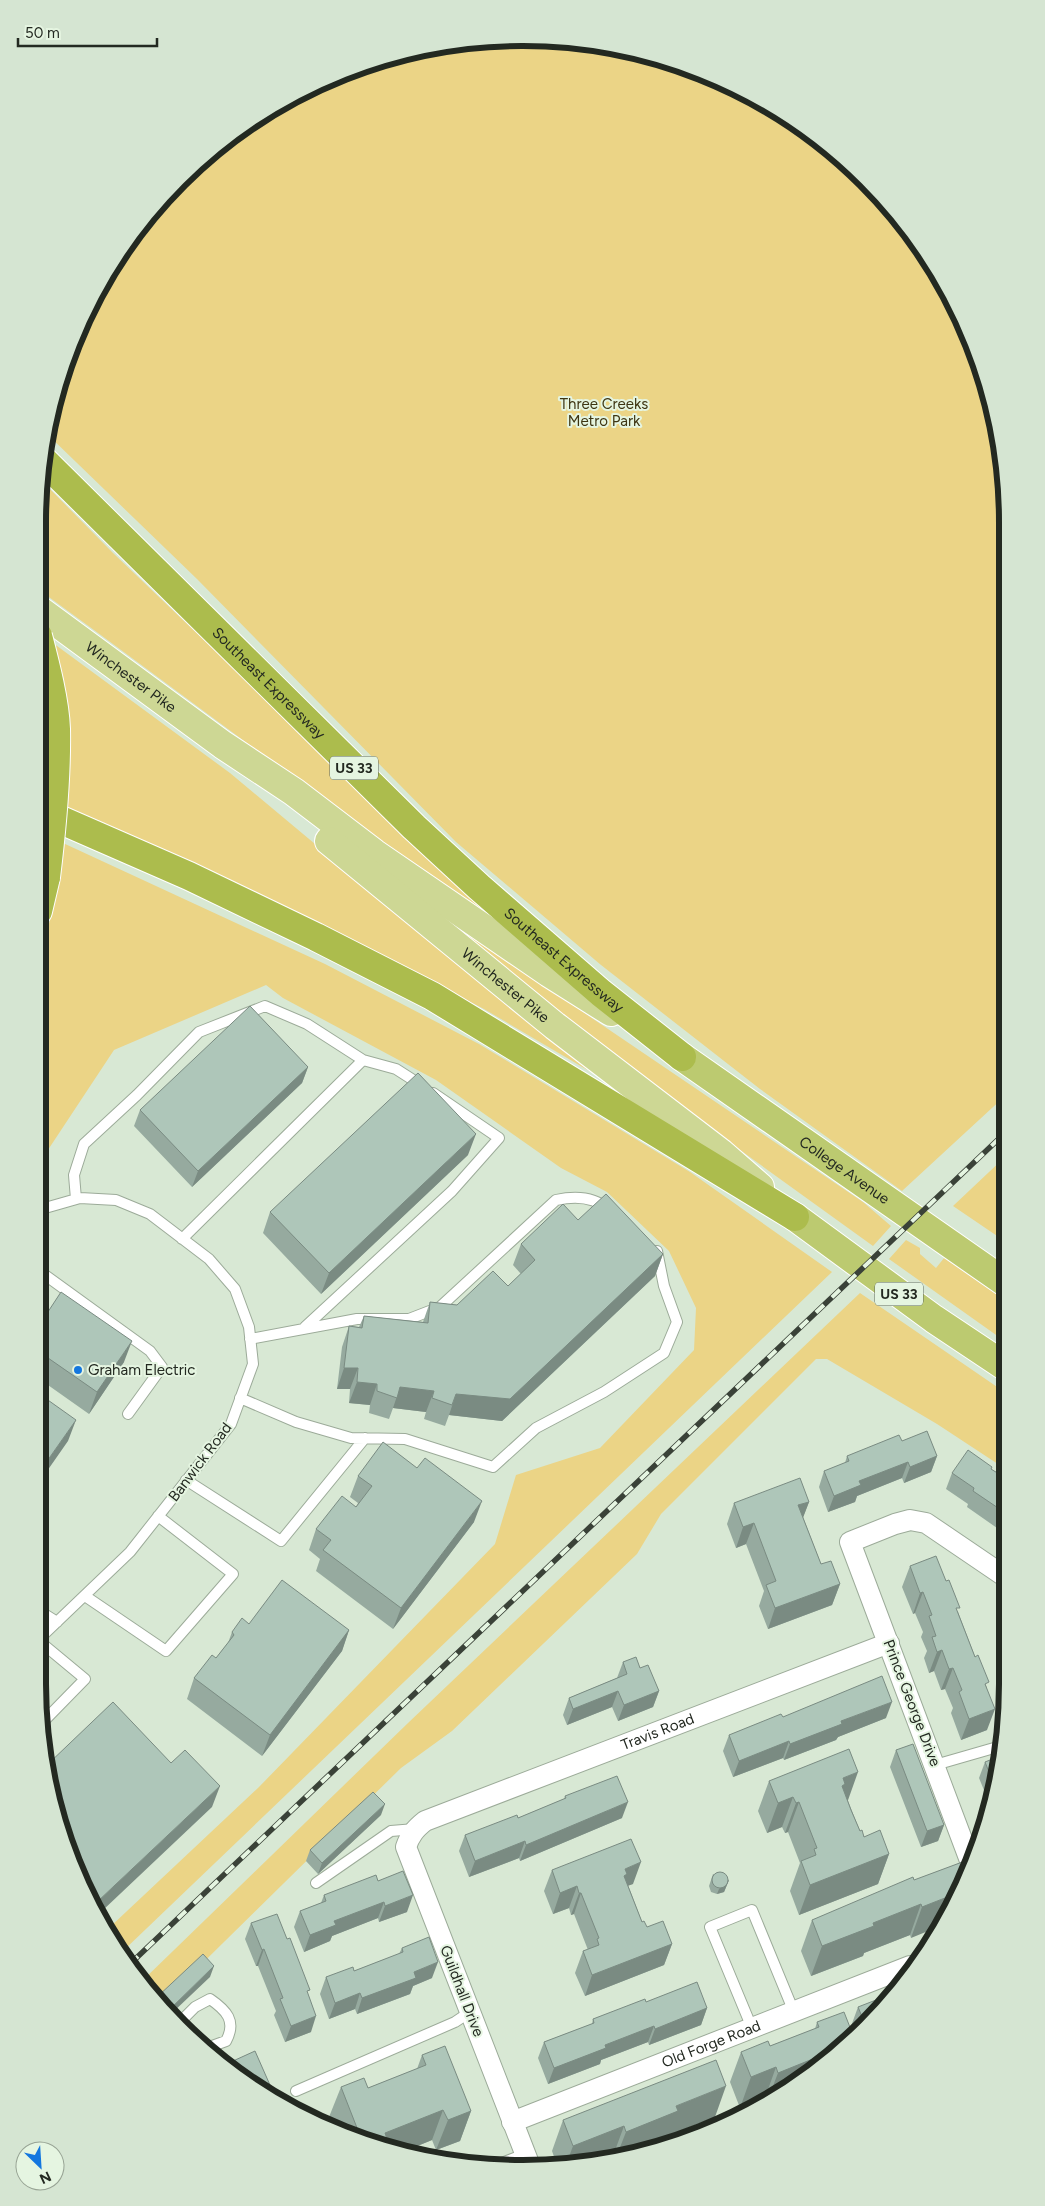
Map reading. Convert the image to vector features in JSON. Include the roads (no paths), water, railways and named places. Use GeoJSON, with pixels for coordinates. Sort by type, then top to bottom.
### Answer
{"type":"FeatureCollection","features":[{"type":"Feature","properties":{"kind":"highway","name":"Southeast Expressway"},"geometry":{"type":"LineString","coordinates":[[49,466],[414,827],[479,887],[601,993],[682,1057]]}},
{"type":"Feature","properties":{"kind":"highway"},"geometry":{"type":"LineString","coordinates":[[46,670],[56,727],[56,795],[46,877]]}},
{"type":"Feature","properties":{"kind":"highway","name":"US 33"},"geometry":{"type":"LineString","coordinates":[[46,813],[189,876],[316,936],[432,996],[795,1217],[934,1319],[999,1362]]}},
{"type":"Feature","properties":{"kind":"highway","name":"College Avenue"},"geometry":{"type":"LineString","coordinates":[[682,1057],[999,1278]]}},
{"type":"Feature","properties":{"kind":"main road","name":"Winchester Pike"},"geometry":{"type":"LineString","coordinates":[[46,615],[222,745],[294,792],[374,853],[549,973],[682,1057]]}},
{"type":"Feature","properties":{"kind":"main road","name":"Winchester Pike"},"geometry":{"type":"LineString","coordinates":[[222,745],[285,804],[404,903],[554,1026],[721,1153],[795,1217]]}},
{"type":"Feature","properties":{"kind":"street","name":"Prince George Drive"},"geometry":{"type":"LineString","coordinates":[[967,1853],[850,1542],[910,1520],[926,1523],[999,1573]]}},
{"type":"Feature","properties":{"kind":"street","name":"Travis Road"},"geometry":{"type":"LineString","coordinates":[[420,1825],[888,1643]]}},
{"type":"Feature","properties":{"kind":"street","name":"Guildhall Drive"},"geometry":{"type":"LineString","coordinates":[[420,1825],[409,1837],[406,1848],[527,2160]]}},
{"type":"Feature","properties":{"kind":"street","name":"Old Forge Road"},"geometry":{"type":"LineString","coordinates":[[512,2122],[903,1969]]}},
{"type":"Feature","properties":{"kind":"lane"},"geometry":{"type":"LineString","coordinates":[[76,1199],[74,1175],[84,1144],[137,1095],[199,1032],[265,1006],[307,1024],[363,1060],[396,1068],[499,1138],[452,1191],[305,1328]]}},
{"type":"Feature","properties":{"kind":"lane"},"geometry":{"type":"LineString","coordinates":[[182,1238],[363,1060]]}},
{"type":"Feature","properties":{"kind":"lane"},"geometry":{"type":"LineString","coordinates":[[250,1339],[357,1319],[409,1319],[440,1307],[556,1200],[574,1196],[600,1203],[613,1214]]}},
{"type":"Feature","properties":{"kind":"lane","name":"Banwick Road"},"geometry":{"type":"LineString","coordinates":[[46,1208],[76,1199],[116,1200],[150,1214],[182,1238],[209,1259],[235,1289],[250,1327],[253,1364],[231,1424],[130,1552],[46,1632]]}},
{"type":"Feature","properties":{"kind":"lane"},"geometry":{"type":"LineString","coordinates":[[240,1398],[296,1422],[351,1438],[405,1439],[493,1467],[536,1428],[604,1392],[664,1353],[678,1322],[664,1286],[658,1252],[651,1247]]}},
{"type":"Feature","properties":{"kind":"lane"},"geometry":{"type":"LineString","coordinates":[[46,1276],[150,1351],[162,1367],[128,1414]]}},
{"type":"Feature","properties":{"kind":"lane"},"geometry":{"type":"LineString","coordinates":[[186,1480],[281,1540],[365,1438]]}},
{"type":"Feature","properties":{"kind":"lane"},"geometry":{"type":"LineString","coordinates":[[85,1596],[166,1651],[233,1574],[158,1516]]}},
{"type":"Feature","properties":{"kind":"lane"},"geometry":{"type":"LineString","coordinates":[[46,1615],[57,1622]]}},
{"type":"Feature","properties":{"kind":"lane"},"geometry":{"type":"LineString","coordinates":[[46,1647],[85,1679],[47,1718]]}},
{"type":"Feature","properties":{"kind":"lane"},"geometry":{"type":"LineString","coordinates":[[935,1765],[995,1748]]}},
{"type":"Feature","properties":{"kind":"lane"},"geometry":{"type":"LineString","coordinates":[[316,1883],[391,1831],[420,1825]]}},
{"type":"Feature","properties":{"kind":"lane"},"geometry":{"type":"LineString","coordinates":[[752,2028],[710,1927],[752,1910],[794,2012]]}},
{"type":"Feature","properties":{"kind":"lane"},"geometry":{"type":"LineString","coordinates":[[184,2018],[195,2007],[210,1999],[224,2008],[230,2021],[231,2033],[226,2041],[213,2046]]}},
{"type":"Feature","properties":{"kind":"lane"},"geometry":{"type":"LineString","coordinates":[[296,2092],[455,2022],[470,2012]]}},
{"type":"Feature","properties":{"kind":"railway"},"geometry":{"type":"LineString","coordinates":[[135,1959],[999,1139]]}},
{"type":"Feature","properties":{"kind":"place","name":"Graham Electric"},"geometry":{"type":"Point","coordinates":[78,1370]}},
{"type":"Feature","properties":{"kind":"park label","name":"Three Creeks Metro Park"},"geometry":{"type":"Point","coordinates":[604,412]}}]}
